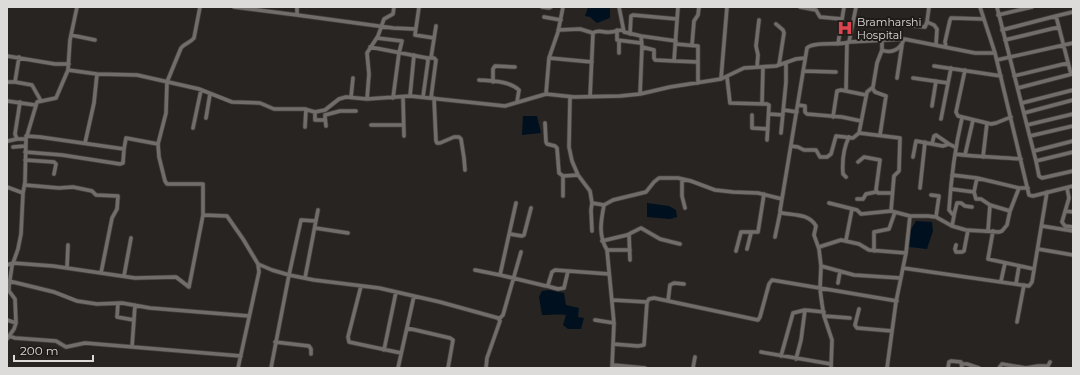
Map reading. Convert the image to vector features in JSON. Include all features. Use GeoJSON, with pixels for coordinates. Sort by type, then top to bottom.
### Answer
{"type":"FeatureCollection","features":[{"type":"Feature","properties":{"kind":"street"},"geometry":{"type":"LineString","coordinates":[[10,336],[16,323],[15,299],[8,291],[13,263],[21,234],[23,193],[25,185],[26,138],[35,105],[41,100],[56,98],[68,70],[71,35],[77,7]]}},
{"type":"Feature","properties":{"kind":"street"},"geometry":{"type":"LineString","coordinates":[[7,265],[13,263],[67,268],[135,278],[176,277],[189,287],[203,215],[203,184],[167,184],[159,157],[158,144],[166,113],[167,82],[184,44],[191,42],[194,38],[200,7]]}},
{"type":"Feature","properties":{"kind":"street"},"geometry":{"type":"LineString","coordinates":[[234,7],[415,29]]}},
{"type":"Feature","properties":{"kind":"street"},"geometry":{"type":"LineString","coordinates":[[297,7],[297,15]]}},
{"type":"Feature","properties":{"kind":"street"},"geometry":{"type":"LineString","coordinates":[[367,99],[369,71],[366,55],[377,38],[384,19],[393,14],[394,7]]}},
{"type":"Feature","properties":{"kind":"street"},"geometry":{"type":"LineString","coordinates":[[419,7],[415,35],[434,38]]}},
{"type":"Feature","properties":{"kind":"street"},"geometry":{"type":"LineString","coordinates":[[542,7],[551,7]]}},
{"type":"Feature","properties":{"kind":"street"},"geometry":{"type":"LineString","coordinates":[[546,94],[549,58],[561,20],[563,7]]}},
{"type":"Feature","properties":{"kind":"street"},"geometry":{"type":"LineString","coordinates":[[619,7],[623,30]]}},
{"type":"Feature","properties":{"kind":"street"},"geometry":{"type":"LineString","coordinates":[[674,61],[678,7]]}},
{"type":"Feature","properties":{"kind":"street"},"geometry":{"type":"LineString","coordinates":[[692,45],[694,21],[698,14],[699,7]]}},
{"type":"Feature","properties":{"kind":"street"},"geometry":{"type":"LineString","coordinates":[[722,79],[727,7]]}},
{"type":"Feature","properties":{"kind":"street"},"geometry":{"type":"LineString","coordinates":[[800,7],[816,10],[820,17],[842,19]]}},
{"type":"Feature","properties":{"kind":"street"},"geometry":{"type":"LineString","coordinates":[[838,44],[844,7]]}},
{"type":"Feature","properties":{"kind":"street"},"geometry":{"type":"LineString","coordinates":[[846,91],[848,42],[856,7]]}},
{"type":"Feature","properties":{"kind":"street"},"geometry":{"type":"LineString","coordinates":[[896,24],[925,28],[929,7]]}},
{"type":"Feature","properties":{"kind":"street"},"geometry":{"type":"LineString","coordinates":[[980,7],[997,60],[1029,195],[1031,196],[1073,186]]}},
{"type":"Feature","properties":{"kind":"street"},"geometry":{"type":"LineString","coordinates":[[997,7],[1040,178],[1073,171]]}},
{"type":"Feature","properties":{"kind":"street"},"geometry":{"type":"LineString","coordinates":[[998,15],[1032,7]]}},
{"type":"Feature","properties":{"kind":"street"},"geometry":{"type":"LineString","coordinates":[[1002,30],[1073,12]]}},
{"type":"Feature","properties":{"kind":"street"},"geometry":{"type":"LineString","coordinates":[[630,34],[631,16],[633,15],[677,19]]}},
{"type":"Feature","properties":{"kind":"street"},"geometry":{"type":"LineString","coordinates":[[1018,88],[1072,74],[1056,16]]}},
{"type":"Feature","properties":{"kind":"street"},"geometry":{"type":"LineString","coordinates":[[544,17],[561,20]]}},
{"type":"Feature","properties":{"kind":"street"},"geometry":{"type":"LineString","coordinates":[[946,47],[945,42],[951,18],[983,19]]}},
{"type":"Feature","properties":{"kind":"street"},"geometry":{"type":"LineString","coordinates":[[757,67],[758,56],[756,46],[759,20]]}},
{"type":"Feature","properties":{"kind":"street"},"geometry":{"type":"LineString","coordinates":[[927,22],[934,25],[937,29],[936,45]]}},
{"type":"Feature","properties":{"kind":"street"},"geometry":{"type":"LineString","coordinates":[[776,24],[783,30],[784,33],[779,66]]}},
{"type":"Feature","properties":{"kind":"street"},"geometry":{"type":"LineString","coordinates":[[423,97],[428,61],[436,26]]}},
{"type":"Feature","properties":{"kind":"street"},"geometry":{"type":"LineString","coordinates":[[1005,40],[1059,27]]}},
{"type":"Feature","properties":{"kind":"street"},"geometry":{"type":"LineString","coordinates":[[558,30],[580,29],[593,33],[598,31],[609,32],[623,30],[625,33],[698,46],[698,83]]}},
{"type":"Feature","properties":{"kind":"street"},"geometry":{"type":"LineString","coordinates":[[618,30],[617,39],[619,41],[619,53]]}},
{"type":"Feature","properties":{"kind":"street"},"geometry":{"type":"LineString","coordinates":[[590,97],[593,33]]}},
{"type":"Feature","properties":{"kind":"street"},"geometry":{"type":"LineString","coordinates":[[71,35],[95,40]]}},
{"type":"Feature","properties":{"kind":"street"},"geometry":{"type":"LineString","coordinates":[[640,94],[641,36]]}},
{"type":"Feature","properties":{"kind":"street"},"geometry":{"type":"LineString","coordinates":[[377,38],[401,40],[402,42],[399,52],[393,98]]}},
{"type":"Feature","properties":{"kind":"street"},"geometry":{"type":"LineString","coordinates":[[775,237],[805,58],[807,48],[810,45],[904,39],[975,52],[995,53]]}},
{"type":"Feature","properties":{"kind":"street"},"geometry":{"type":"LineString","coordinates":[[897,78],[904,39]]}},
{"type":"Feature","properties":{"kind":"street"},"geometry":{"type":"LineString","coordinates":[[873,89],[877,63],[882,50],[882,40]]}},
{"type":"Feature","properties":{"kind":"street"},"geometry":{"type":"LineString","coordinates":[[619,41],[642,45],[654,50],[655,60],[698,62]]}},
{"type":"Feature","properties":{"kind":"street"},"geometry":{"type":"LineString","coordinates":[[997,60],[1073,43]]}},
{"type":"Feature","properties":{"kind":"street"},"geometry":{"type":"LineString","coordinates":[[882,50],[890,52],[902,45]]}},
{"type":"Feature","properties":{"kind":"street"},"geometry":{"type":"LineString","coordinates":[[370,47],[434,58],[436,60],[433,98],[436,141],[440,143],[454,137],[459,137],[461,139],[465,170]]}},
{"type":"Feature","properties":{"kind":"street"},"geometry":{"type":"LineString","coordinates":[[410,96],[414,55]]}},
{"type":"Feature","properties":{"kind":"street"},"geometry":{"type":"LineString","coordinates":[[7,56],[69,64]]}},
{"type":"Feature","properties":{"kind":"street"},"geometry":{"type":"LineString","coordinates":[[15,82],[19,57]]}},
{"type":"Feature","properties":{"kind":"street"},"geometry":{"type":"LineString","coordinates":[[549,58],[592,62]]}},
{"type":"Feature","properties":{"kind":"street"},"geometry":{"type":"LineString","coordinates":[[325,112],[342,98],[351,97],[367,99],[410,96],[505,106],[546,94],[570,97],[590,97],[640,94],[670,87],[722,79],[742,68],[779,66],[796,59],[805,58]]}},
{"type":"Feature","properties":{"kind":"street"},"geometry":{"type":"LineString","coordinates":[[781,133],[784,110],[786,63]]}},
{"type":"Feature","properties":{"kind":"street"},"geometry":{"type":"LineString","coordinates":[[1014,76],[1068,63]]}},
{"type":"Feature","properties":{"kind":"street"},"geometry":{"type":"LineString","coordinates":[[493,82],[493,68],[495,66],[515,68]]}},
{"type":"Feature","properties":{"kind":"street"},"geometry":{"type":"LineString","coordinates":[[934,66],[1001,76]]}},
{"type":"Feature","properties":{"kind":"street"},"geometry":{"type":"LineString","coordinates":[[762,68],[762,104]]}},
{"type":"Feature","properties":{"kind":"street"},"geometry":{"type":"LineString","coordinates":[[941,119],[951,68]]}},
{"type":"Feature","properties":{"kind":"street"},"geometry":{"type":"LineString","coordinates":[[68,70],[97,74],[137,75],[202,90],[232,102],[262,103],[274,109],[306,109],[315,112],[356,111]]}},
{"type":"Feature","properties":{"kind":"street"},"geometry":{"type":"LineString","coordinates":[[965,70],[956,112],[958,116],[987,123],[996,123],[1011,117]]}},
{"type":"Feature","properties":{"kind":"street"},"geometry":{"type":"LineString","coordinates":[[803,71],[836,72]]}},
{"type":"Feature","properties":{"kind":"street"},"geometry":{"type":"LineString","coordinates":[[85,143],[94,103],[97,74]]}},
{"type":"Feature","properties":{"kind":"street"},"geometry":{"type":"LineString","coordinates":[[727,77],[731,103],[769,105],[767,140]]}},
{"type":"Feature","properties":{"kind":"street"},"geometry":{"type":"LineString","coordinates":[[351,97],[353,78]]}},
{"type":"Feature","properties":{"kind":"street"},"geometry":{"type":"LineString","coordinates":[[913,78],[948,83]]}},
{"type":"Feature","properties":{"kind":"street"},"geometry":{"type":"LineString","coordinates":[[479,80],[512,86],[518,89],[517,102]]}},
{"type":"Feature","properties":{"kind":"street"},"geometry":{"type":"LineString","coordinates":[[932,106],[936,81]]}},
{"type":"Feature","properties":{"kind":"street"},"geometry":{"type":"LineString","coordinates":[[7,82],[32,85],[41,100]]}},
{"type":"Feature","properties":{"kind":"street"},"geometry":{"type":"LineString","coordinates":[[791,146],[804,150],[816,150],[820,157],[827,157],[831,154],[836,136],[853,138],[859,133],[867,91],[873,89]]}},
{"type":"Feature","properties":{"kind":"street"},"geometry":{"type":"LineString","coordinates":[[873,89],[875,92],[886,96],[880,135]]}},
{"type":"Feature","properties":{"kind":"street"},"geometry":{"type":"LineString","coordinates":[[193,128],[202,90]]}},
{"type":"Feature","properties":{"kind":"street"},"geometry":{"type":"LineString","coordinates":[[1022,103],[1073,90]]}},
{"type":"Feature","properties":{"kind":"street"},"geometry":{"type":"LineString","coordinates":[[832,117],[837,91],[846,91],[866,95]]}},
{"type":"Feature","properties":{"kind":"street"},"geometry":{"type":"LineString","coordinates":[[206,118],[210,94]]}},
{"type":"Feature","properties":{"kind":"street"},"geometry":{"type":"LineString","coordinates":[[403,97],[404,136]]}},
{"type":"Feature","properties":{"kind":"street"},"geometry":{"type":"LineString","coordinates":[[570,97],[570,147],[572,161],[578,175],[590,191],[592,203],[592,232]]}},
{"type":"Feature","properties":{"kind":"street"},"geometry":{"type":"LineString","coordinates":[[1024,113],[1073,100]]}},
{"type":"Feature","properties":{"kind":"street"},"geometry":{"type":"LineString","coordinates":[[7,101],[35,105]]}},
{"type":"Feature","properties":{"kind":"street"},"geometry":{"type":"LineString","coordinates":[[17,139],[15,134],[20,102]]}},
{"type":"Feature","properties":{"kind":"street"},"geometry":{"type":"LineString","coordinates":[[798,105],[805,106],[805,112],[807,114],[842,117],[861,121]]}},
{"type":"Feature","properties":{"kind":"street"},"geometry":{"type":"LineString","coordinates":[[305,127],[306,109]]}},
{"type":"Feature","properties":{"kind":"street"},"geometry":{"type":"LineString","coordinates":[[784,110],[797,112]]}},
{"type":"Feature","properties":{"kind":"street"},"geometry":{"type":"LineString","coordinates":[[315,112],[315,120],[325,120]]}},
{"type":"Feature","properties":{"kind":"street"},"geometry":{"type":"LineString","coordinates":[[325,112],[326,126]]}},
{"type":"Feature","properties":{"kind":"street"},"geometry":{"type":"LineString","coordinates":[[769,114],[783,115]]}},
{"type":"Feature","properties":{"kind":"street"},"geometry":{"type":"LineString","coordinates":[[1027,125],[1073,114]]}},
{"type":"Feature","properties":{"kind":"street"},"geometry":{"type":"LineString","coordinates":[[752,115],[752,128],[768,129]]}},
{"type":"Feature","properties":{"kind":"street"},"geometry":{"type":"LineString","coordinates":[[954,215],[949,210],[955,147],[962,118]]}},
{"type":"Feature","properties":{"kind":"street"},"geometry":{"type":"LineString","coordinates":[[965,155],[973,120]]}},
{"type":"Feature","properties":{"kind":"street"},"geometry":{"type":"LineString","coordinates":[[545,122],[546,142],[547,144],[557,148],[559,173],[563,176],[563,196]]}},
{"type":"Feature","properties":{"kind":"street"},"geometry":{"type":"LineString","coordinates":[[983,157],[987,123]]}},
{"type":"Feature","properties":{"kind":"street"},"geometry":{"type":"LineString","coordinates":[[371,125],[403,125]]}},
{"type":"Feature","properties":{"kind":"street"},"geometry":{"type":"LineString","coordinates":[[1030,136],[1073,126]]}},
{"type":"Feature","properties":{"kind":"street"},"geometry":{"type":"LineString","coordinates":[[859,133],[899,137],[901,140],[898,171],[894,176],[890,211]]}},
{"type":"Feature","properties":{"kind":"street"},"geometry":{"type":"LineString","coordinates":[[932,144],[934,136],[936,135],[955,147]]}},
{"type":"Feature","properties":{"kind":"street"},"geometry":{"type":"LineString","coordinates":[[8,141],[40,136],[124,149]]}},
{"type":"Feature","properties":{"kind":"street"},"geometry":{"type":"LineString","coordinates":[[846,177],[843,174],[842,164],[845,146],[849,137]]}},
{"type":"Feature","properties":{"kind":"street"},"geometry":{"type":"LineString","coordinates":[[25,152],[62,155],[120,164],[123,163],[126,138],[158,144]]}},
{"type":"Feature","properties":{"kind":"street"},"geometry":{"type":"LineString","coordinates":[[913,157],[915,143],[919,141],[943,146],[949,144]]}},
{"type":"Feature","properties":{"kind":"street"},"geometry":{"type":"LineString","coordinates":[[1034,150],[1073,141]]}},
{"type":"Feature","properties":{"kind":"street"},"geometry":{"type":"LineString","coordinates":[[920,188],[925,142]]}},
{"type":"Feature","properties":{"kind":"street"},"geometry":{"type":"LineString","coordinates":[[12,146],[25,146]]}},
{"type":"Feature","properties":{"kind":"street"},"geometry":{"type":"LineString","coordinates":[[1036,161],[1073,152]]}},
{"type":"Feature","properties":{"kind":"street"},"geometry":{"type":"LineString","coordinates":[[955,154],[983,157],[999,156],[1021,159]]}},
{"type":"Feature","properties":{"kind":"street"},"geometry":{"type":"LineString","coordinates":[[858,162],[864,157],[880,160],[876,192]]}},
{"type":"Feature","properties":{"kind":"street"},"geometry":{"type":"LineString","coordinates":[[25,160],[54,162],[56,164],[54,174]]}},
{"type":"Feature","properties":{"kind":"street"},"geometry":{"type":"LineString","coordinates":[[563,176],[578,175]]}},
{"type":"Feature","properties":{"kind":"street"},"geometry":{"type":"LineString","coordinates":[[952,175],[977,178],[1019,188],[1028,188]]}},
{"type":"Feature","properties":{"kind":"street"},"geometry":{"type":"LineString","coordinates":[[592,203],[604,205],[613,200],[646,192],[659,178],[682,179],[715,190],[764,194],[782,199]]}},
{"type":"Feature","properties":{"kind":"street"},"geometry":{"type":"LineString","coordinates":[[977,178],[974,192],[976,199],[981,199],[990,205],[1010,211]]}},
{"type":"Feature","properties":{"kind":"street"},"geometry":{"type":"LineString","coordinates":[[682,179],[682,196],[685,208]]}},
{"type":"Feature","properties":{"kind":"street"},"geometry":{"type":"LineString","coordinates":[[25,185],[59,188],[73,187],[92,191],[96,195],[118,196],[117,209],[112,218],[101,273]]}},
{"type":"Feature","properties":{"kind":"street"},"geometry":{"type":"LineString","coordinates":[[7,187],[23,193]]}},
{"type":"Feature","properties":{"kind":"street"},"geometry":{"type":"LineString","coordinates":[[830,203],[857,210],[861,214],[890,211],[910,216],[936,217],[952,226],[968,230],[1002,231],[1006,227],[1010,211],[1019,188]]}},
{"type":"Feature","properties":{"kind":"street"},"geometry":{"type":"LineString","coordinates":[[1067,188],[1069,198],[1063,225],[1073,227]]}},
{"type":"Feature","properties":{"kind":"street"},"geometry":{"type":"LineString","coordinates":[[951,189],[974,192]]}},
{"type":"Feature","properties":{"kind":"street"},"geometry":{"type":"LineString","coordinates":[[857,199],[864,199],[866,194],[876,192],[892,193]]}},
{"type":"Feature","properties":{"kind":"street"},"geometry":{"type":"LineString","coordinates":[[903,268],[1029,286],[1031,284],[1048,192]]}},
{"type":"Feature","properties":{"kind":"street"},"geometry":{"type":"LineString","coordinates":[[736,251],[741,232],[756,233],[758,231],[764,194]]}},
{"type":"Feature","properties":{"kind":"street"},"geometry":{"type":"LineString","coordinates":[[931,195],[939,196],[936,217]]}},
{"type":"Feature","properties":{"kind":"street"},"geometry":{"type":"LineString","coordinates":[[952,226],[957,202],[965,206],[972,207]]}},
{"type":"Feature","properties":{"kind":"street"},"geometry":{"type":"LineString","coordinates":[[500,275],[516,203]]}},
{"type":"Feature","properties":{"kind":"street"},"geometry":{"type":"LineString","coordinates":[[604,205],[600,229],[602,241],[607,250],[612,300],[614,323],[613,366],[645,368]]}},
{"type":"Feature","properties":{"kind":"street"},"geometry":{"type":"LineString","coordinates":[[988,231],[990,205]]}},
{"type":"Feature","properties":{"kind":"street"},"geometry":{"type":"LineString","coordinates":[[510,234],[524,235],[531,208]]}},
{"type":"Feature","properties":{"kind":"street"},"geometry":{"type":"LineString","coordinates":[[846,240],[852,209]]}},
{"type":"Feature","properties":{"kind":"street"},"geometry":{"type":"LineString","coordinates":[[305,278],[318,210]]}},
{"type":"Feature","properties":{"kind":"street"},"geometry":{"type":"LineString","coordinates":[[1066,211],[1073,212]]}},
{"type":"Feature","properties":{"kind":"street"},"geometry":{"type":"LineString","coordinates":[[761,352],[831,366],[832,340],[824,316],[820,289],[821,266],[819,247],[814,235],[816,226],[812,220],[804,216],[780,212]]}},
{"type":"Feature","properties":{"kind":"street"},"geometry":{"type":"LineString","coordinates":[[874,251],[874,232],[889,229],[895,212]]}},
{"type":"Feature","properties":{"kind":"street"},"geometry":{"type":"LineString","coordinates":[[203,215],[228,216],[258,264],[259,272],[238,368]]}},
{"type":"Feature","properties":{"kind":"street"},"geometry":{"type":"LineString","coordinates":[[887,368],[900,278],[906,253],[910,216]]}},
{"type":"Feature","properties":{"kind":"street"},"geometry":{"type":"LineString","coordinates":[[271,368],[275,342],[301,220],[316,222]]}},
{"type":"Feature","properties":{"kind":"street"},"geometry":{"type":"LineString","coordinates":[[1042,226],[1073,231]]}},
{"type":"Feature","properties":{"kind":"street"},"geometry":{"type":"LineString","coordinates":[[315,228],[348,233]]}},
{"type":"Feature","properties":{"kind":"street"},"geometry":{"type":"LineString","coordinates":[[602,241],[629,234],[639,228],[642,228],[663,240],[680,244]]}},
{"type":"Feature","properties":{"kind":"street"},"geometry":{"type":"LineString","coordinates":[[956,245],[956,252],[964,251],[968,230]]}},
{"type":"Feature","properties":{"kind":"street"},"geometry":{"type":"LineString","coordinates":[[993,231],[988,259],[1034,269]]}},
{"type":"Feature","properties":{"kind":"street"},"geometry":{"type":"LineString","coordinates":[[747,249],[751,232]]}},
{"type":"Feature","properties":{"kind":"street"},"geometry":{"type":"LineString","coordinates":[[629,234],[630,260]]}},
{"type":"Feature","properties":{"kind":"street"},"geometry":{"type":"LineString","coordinates":[[124,276],[131,238]]}},
{"type":"Feature","properties":{"kind":"street"},"geometry":{"type":"LineString","coordinates":[[819,247],[839,240],[846,240],[859,244],[869,250],[906,253]]}},
{"type":"Feature","properties":{"kind":"street"},"geometry":{"type":"LineString","coordinates":[[67,268],[68,245]]}},
{"type":"Feature","properties":{"kind":"street"},"geometry":{"type":"LineString","coordinates":[[1038,249],[1073,255]]}},
{"type":"Feature","properties":{"kind":"street"},"geometry":{"type":"LineString","coordinates":[[607,250],[630,250]]}},
{"type":"Feature","properties":{"kind":"street"},"geometry":{"type":"LineString","coordinates":[[486,368],[487,358],[499,319],[503,316],[521,252]]}},
{"type":"Feature","properties":{"kind":"street"},"geometry":{"type":"LineString","coordinates":[[1001,281],[1004,263]]}},
{"type":"Feature","properties":{"kind":"street"},"geometry":{"type":"LineString","coordinates":[[258,264],[272,270],[305,278],[361,286],[414,296],[499,319]]}},
{"type":"Feature","properties":{"kind":"street"},"geometry":{"type":"LineString","coordinates":[[821,266],[854,275],[900,278]]}},
{"type":"Feature","properties":{"kind":"street"},"geometry":{"type":"LineString","coordinates":[[1016,284],[1019,266]]}},
{"type":"Feature","properties":{"kind":"street"},"geometry":{"type":"LineString","coordinates":[[475,270],[558,288],[564,288],[568,271]]}},
{"type":"Feature","properties":{"kind":"street"},"geometry":{"type":"LineString","coordinates":[[547,286],[553,270],[609,274]]}},
{"type":"Feature","properties":{"kind":"street"},"geometry":{"type":"LineString","coordinates":[[838,283],[840,271]]}},
{"type":"Feature","properties":{"kind":"street"},"geometry":{"type":"LineString","coordinates":[[612,300],[647,302],[649,299],[654,298],[758,320],[769,284],[772,280],[897,301]]}},
{"type":"Feature","properties":{"kind":"street"},"geometry":{"type":"LineString","coordinates":[[9,281],[54,292],[77,301],[97,304],[118,303],[249,316]]}},
{"type":"Feature","properties":{"kind":"street"},"geometry":{"type":"LineString","coordinates":[[668,301],[670,284],[684,284]]}},
{"type":"Feature","properties":{"kind":"street"},"geometry":{"type":"LineString","coordinates":[[1017,322],[1024,285]]}},
{"type":"Feature","properties":{"kind":"street"},"geometry":{"type":"LineString","coordinates":[[361,286],[348,340],[352,344],[401,353]]}},
{"type":"Feature","properties":{"kind":"street"},"geometry":{"type":"LineString","coordinates":[[384,350],[396,292]]}},
{"type":"Feature","properties":{"kind":"street"},"geometry":{"type":"LineString","coordinates":[[398,368],[414,296]]}},
{"type":"Feature","properties":{"kind":"street"},"geometry":{"type":"LineString","coordinates":[[613,344],[644,345],[647,302]]}},
{"type":"Feature","properties":{"kind":"street"},"geometry":{"type":"LineString","coordinates":[[118,303],[118,318],[134,320]]}},
{"type":"Feature","properties":{"kind":"street"},"geometry":{"type":"LineString","coordinates":[[132,347],[135,305]]}},
{"type":"Feature","properties":{"kind":"street"},"geometry":{"type":"LineString","coordinates":[[860,309],[855,325],[857,328],[892,331]]}},
{"type":"Feature","properties":{"kind":"street"},"geometry":{"type":"LineString","coordinates":[[781,356],[791,315],[795,312],[805,310],[824,312]]}},
{"type":"Feature","properties":{"kind":"street"},"geometry":{"type":"LineString","coordinates":[[796,359],[801,340],[805,310]]}},
{"type":"Feature","properties":{"kind":"street"},"geometry":{"type":"LineString","coordinates":[[824,316],[850,318]]}},
{"type":"Feature","properties":{"kind":"street"},"geometry":{"type":"LineString","coordinates":[[7,320],[16,323]]}},
{"type":"Feature","properties":{"kind":"street"},"geometry":{"type":"LineString","coordinates":[[595,320],[614,323]]}},
{"type":"Feature","properties":{"kind":"street"},"geometry":{"type":"LineString","coordinates":[[407,328],[453,340],[448,368]]}},
{"type":"Feature","properties":{"kind":"street"},"geometry":{"type":"LineString","coordinates":[[7,332],[10,336],[15,338],[59,342],[66,346],[85,343],[241,356]]}},
{"type":"Feature","properties":{"kind":"street"},"geometry":{"type":"LineString","coordinates":[[275,342],[309,346],[311,348],[311,354]]}},
{"type":"Feature","properties":{"kind":"street"},"geometry":{"type":"LineString","coordinates":[[693,368],[695,357]]}},
{"type":"Feature","properties":{"kind":"street"},"geometry":{"type":"LineString","coordinates":[[948,368],[951,360],[960,362],[962,366],[967,364],[979,368]]}},
{"type":"Feature","properties":{"kind":"street"},"geometry":{"type":"LineString","coordinates":[[998,368],[1002,364],[1026,368],[1048,366],[1050,362]]}},
{"type":"Feature","properties":{"kind":"water"},"geometry":{"type":"Polygon","coordinates":[[[588,7],[610,7],[610,18],[597,23],[590,17],[585,16],[588,7]]]}},
{"type":"Feature","properties":{"kind":"water"},"geometry":{"type":"Polygon","coordinates":[[[523,116],[537,116],[541,133],[522,135],[523,116]]]}},
{"type":"Feature","properties":{"kind":"water"},"geometry":{"type":"Polygon","coordinates":[[[647,203],[669,206],[676,210],[677,217],[670,219],[647,217],[647,203]]]}},
{"type":"Feature","properties":{"kind":"water"},"geometry":{"type":"Polygon","coordinates":[[[916,221],[932,222],[933,231],[927,249],[909,247],[910,231],[916,221]]]}},
{"type":"Feature","properties":{"kind":"water"},"geometry":{"type":"Polygon","coordinates":[[[549,290],[564,293],[566,305],[579,308],[578,317],[584,318],[581,329],[568,329],[563,325],[566,315],[542,315],[539,297],[542,291],[549,290]]]}},
{"type":"Feature","properties":{"kind":"place","name":"Bramharshi Hospital"},"geometry":{"type":"Point","coordinates":[845,28]}}]}
